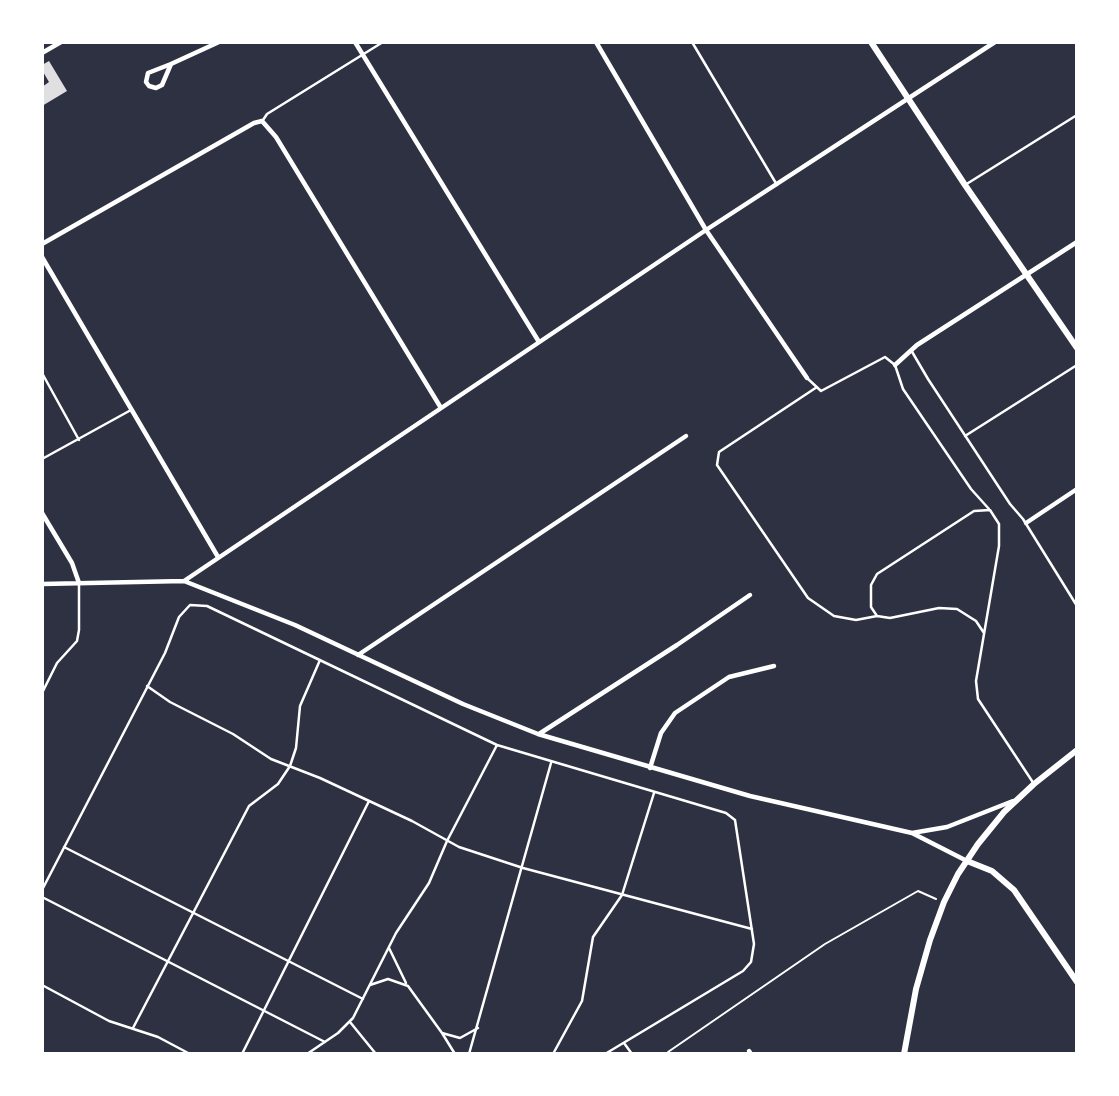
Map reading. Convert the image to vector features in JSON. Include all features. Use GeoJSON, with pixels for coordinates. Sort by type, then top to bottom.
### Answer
{"type":"FeatureCollection","features":[{"type":"Feature","properties":{"kind":"street"},"geometry":{"type":"LineString","coordinates":[[42,53],[61,42]]}},
{"type":"Feature","properties":{"kind":"street"},"geometry":{"type":"LineString","coordinates":[[171,64],[162,85],[156,88],[149,86],[146,82],[148,73],[219,42]]}},
{"type":"Feature","properties":{"kind":"street"},"geometry":{"type":"LineString","coordinates":[[355,42],[539,342]]}},
{"type":"Feature","properties":{"kind":"street"},"geometry":{"type":"LineString","coordinates":[[596,42],[706,230],[807,378]]}},
{"type":"Feature","properties":{"kind":"street"},"geometry":{"type":"LineString","coordinates":[[871,42],[1077,348]]}},
{"type":"Feature","properties":{"kind":"street"},"geometry":{"type":"LineString","coordinates":[[184,581],[706,230],[995,42]]}},
{"type":"Feature","properties":{"kind":"street"},"geometry":{"type":"LineString","coordinates":[[42,244],[254,123],[262,121],[276,136],[441,408]]}},
{"type":"Feature","properties":{"kind":"street"},"geometry":{"type":"LineString","coordinates":[[895,365],[911,350],[1077,242]]}},
{"type":"Feature","properties":{"kind":"street"},"geometry":{"type":"LineString","coordinates":[[42,257],[218,557]]}},
{"type":"Feature","properties":{"kind":"street"},"geometry":{"type":"LineString","coordinates":[[358,655],[686,436]]}},
{"type":"Feature","properties":{"kind":"street"},"geometry":{"type":"LineString","coordinates":[[1026,523],[1077,489]]}},
{"type":"Feature","properties":{"kind":"street"},"geometry":{"type":"LineString","coordinates":[[42,513],[72,563],[79,583]]}},
{"type":"Feature","properties":{"kind":"street"},"geometry":{"type":"LineString","coordinates":[[42,583],[184,581],[295,625],[473,709],[538,734],[807,811],[912,833],[992,871],[1014,890],[1077,982]]}},
{"type":"Feature","properties":{"kind":"street"},"geometry":{"type":"LineString","coordinates":[[538,734],[750,595]]}},
{"type":"Feature","properties":{"kind":"street"},"geometry":{"type":"LineString","coordinates":[[650,768],[661,733],[675,713],[729,677],[774,666]]}},
{"type":"Feature","properties":{"kind":"street"},"geometry":{"type":"LineString","coordinates":[[904,1054],[922,964],[944,902],[967,861],[1017,799],[1077,750]]}},
{"type":"Feature","properties":{"kind":"street"},"geometry":{"type":"LineString","coordinates":[[912,833],[947,827],[1017,799]]}},
{"type":"Feature","properties":{"kind":"lane"},"geometry":{"type":"LineString","coordinates":[[262,121],[267,114],[361,51],[383,42]]}},
{"type":"Feature","properties":{"kind":"lane"},"geometry":{"type":"LineString","coordinates":[[692,42],[776,185]]}},
{"type":"Feature","properties":{"kind":"lane"},"geometry":{"type":"LineString","coordinates":[[965,185],[993,170],[1077,114]]}},
{"type":"Feature","properties":{"kind":"lane"},"geometry":{"type":"LineString","coordinates":[[911,350],[1010,504],[1026,523],[1077,606]]}},
{"type":"Feature","properties":{"kind":"lane"},"geometry":{"type":"LineString","coordinates":[[807,378],[821,391],[884,357],[895,365],[903,389],[971,489],[999,524],[999,545],[976,681],[978,699],[1034,784]]}},
{"type":"Feature","properties":{"kind":"lane"},"geometry":{"type":"LineString","coordinates":[[965,436],[1077,365]]}},
{"type":"Feature","properties":{"kind":"lane"},"geometry":{"type":"LineString","coordinates":[[42,373],[79,440]]}},
{"type":"Feature","properties":{"kind":"lane"},"geometry":{"type":"LineString","coordinates":[[817,387],[719,452],[717,466],[808,598],[834,615],[856,620],[877,616],[890,618],[939,608],[957,609],[976,621],[984,633]]}},
{"type":"Feature","properties":{"kind":"lane"},"geometry":{"type":"LineString","coordinates":[[42,459],[131,410]]}},
{"type":"Feature","properties":{"kind":"lane"},"geometry":{"type":"LineString","coordinates":[[877,616],[871,607],[870,593],[871,584],[877,574],[974,510],[990,510]]}},
{"type":"Feature","properties":{"kind":"lane"},"geometry":{"type":"LineString","coordinates":[[42,693],[57,663],[77,641],[79,583]]}},
{"type":"Feature","properties":{"kind":"lane"},"geometry":{"type":"LineString","coordinates":[[42,890],[165,653],[179,617],[190,605],[207,606],[497,745],[726,813],[735,820],[754,951],[748,966],[605,1054]]}},
{"type":"Feature","properties":{"kind":"lane"},"geometry":{"type":"LineString","coordinates":[[133,1028],[249,806],[278,784],[290,766],[296,748],[300,706],[321,659]]}},
{"type":"Feature","properties":{"kind":"lane"},"geometry":{"type":"LineString","coordinates":[[42,675],[48,679]]}},
{"type":"Feature","properties":{"kind":"lane"},"geometry":{"type":"LineString","coordinates":[[147,686],[170,702],[233,734],[271,759],[369,801],[471,852],[752,929]]}},
{"type":"Feature","properties":{"kind":"lane"},"geometry":{"type":"LineString","coordinates":[[307,1054],[351,1022],[389,947],[429,883],[447,841],[497,745]]}},
{"type":"Feature","properties":{"kind":"lane"},"geometry":{"type":"LineString","coordinates":[[470,1054],[551,763]]}},
{"type":"Feature","properties":{"kind":"lane"},"geometry":{"type":"LineString","coordinates":[[553,1054],[582,1001],[591,945],[596,931],[622,895],[654,793]]}},
{"type":"Feature","properties":{"kind":"lane"},"geometry":{"type":"LineString","coordinates":[[242,1054],[369,801]]}},
{"type":"Feature","properties":{"kind":"lane"},"geometry":{"type":"LineString","coordinates":[[64,847],[363,999]]}},
{"type":"Feature","properties":{"kind":"lane"},"geometry":{"type":"LineString","coordinates":[[42,897],[325,1042]]}},
{"type":"Feature","properties":{"kind":"lane"},"geometry":{"type":"LineString","coordinates":[[389,947],[408,986],[455,1054]]}},
{"type":"Feature","properties":{"kind":"lane"},"geometry":{"type":"LineString","coordinates":[[370,985],[388,979],[408,986]]}},
{"type":"Feature","properties":{"kind":"lane"},"geometry":{"type":"LineString","coordinates":[[42,985],[109,1021],[158,1037],[190,1054]]}},
{"type":"Feature","properties":{"kind":"lane"},"geometry":{"type":"LineString","coordinates":[[351,1022],[376,1054]]}},
{"type":"Feature","properties":{"kind":"lane"},"geometry":{"type":"LineString","coordinates":[[442,1033],[460,1038],[478,1028]]}},
{"type":"Feature","properties":{"kind":"lane"},"geometry":{"type":"LineString","coordinates":[[624,1043],[632,1054]]}},
{"type":"Feature","properties":{"kind":"path"},"geometry":{"type":"LineString","coordinates":[[668,1052],[825,944],[918,891],[944,902]]}},
{"type":"Feature","properties":{"kind":"building"},"geometry":{"type":"Polygon","coordinates":[[[49,61],[67,91],[42,106],[42,87],[49,82],[42,65],[49,61]]]}}]}
